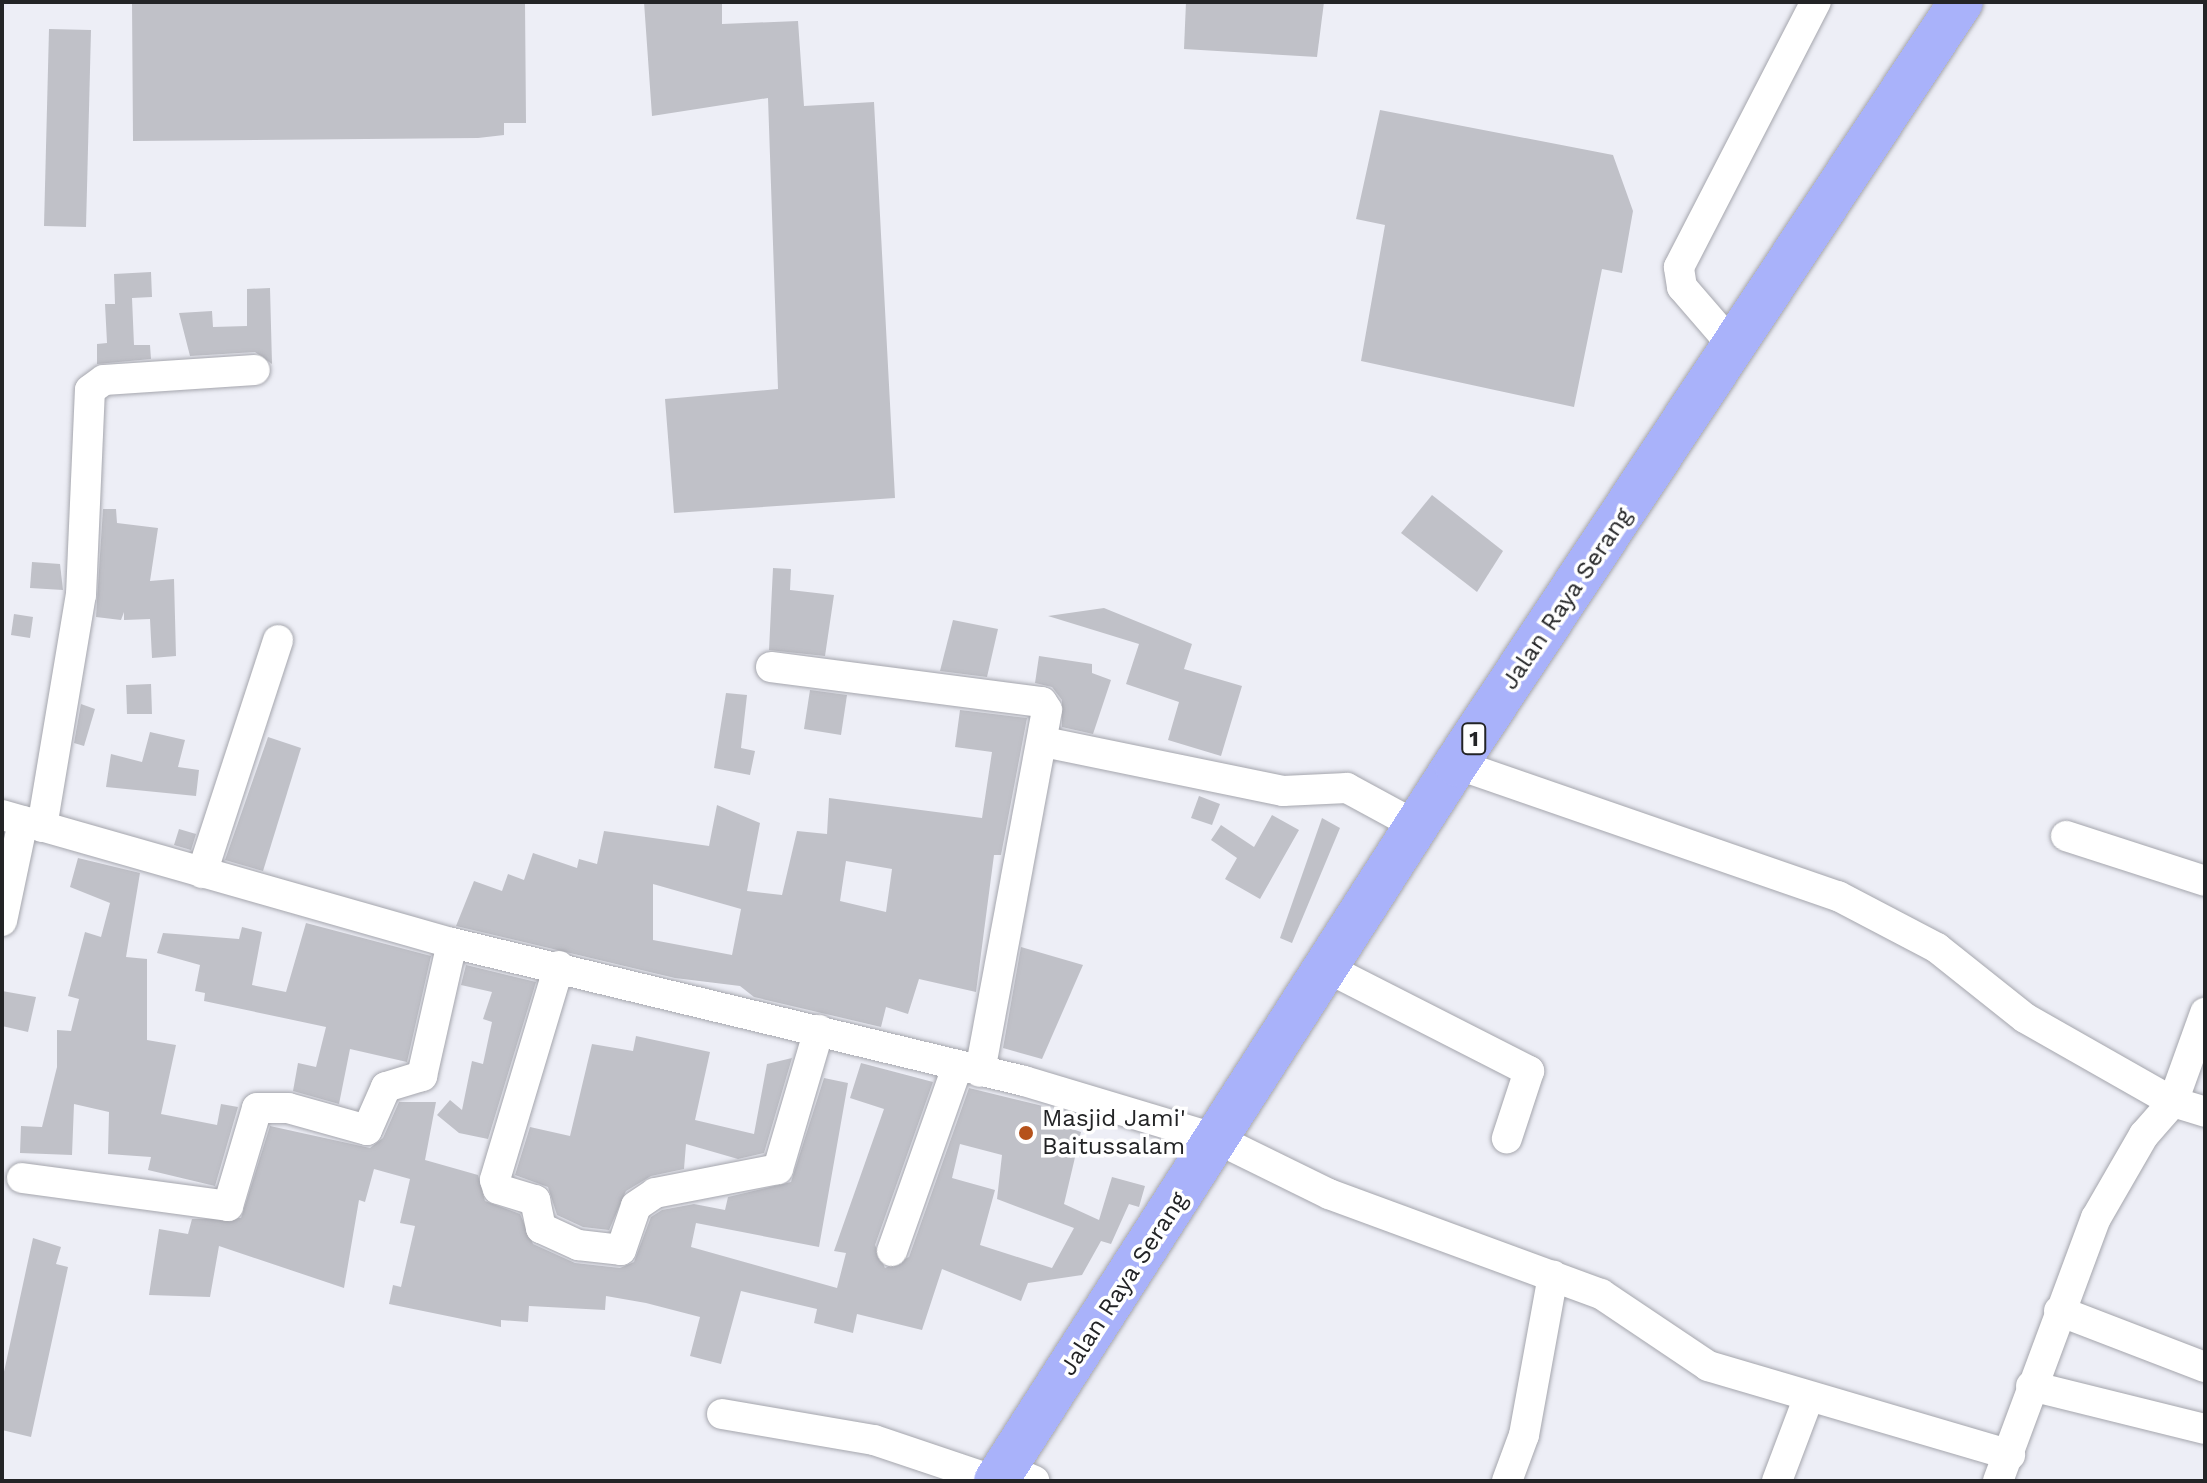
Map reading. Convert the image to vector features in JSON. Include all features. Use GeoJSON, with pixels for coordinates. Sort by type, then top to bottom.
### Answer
{"type":"FeatureCollection","features":[{"type":"Feature","properties":{"kind":"highway","name":"Jalan Raya Serang"},"geometry":{"type":"LineString","coordinates":[[1008,1478],[1217,1139],[1456,764],[1961,2]]}},
{"type":"Feature","properties":{"kind":"street"},"geometry":{"type":"LineString","coordinates":[[1733,346],[1682,287],[1679,267],[1816,2]]}},
{"type":"Feature","properties":{"kind":"street"},"geometry":{"type":"LineString","coordinates":[[2,921],[22,821],[81,595],[90,390],[104,380],[255,370]]}},
{"type":"Feature","properties":{"kind":"street"},"geometry":{"type":"LineString","coordinates":[[202,873],[278,640]]}},
{"type":"Feature","properties":{"kind":"street"},"geometry":{"type":"LineString","coordinates":[[771,667],[1042,702],[1044,742],[968,1070],[892,1251]]}},
{"type":"Feature","properties":{"kind":"street"},"geometry":{"type":"LineString","coordinates":[[1044,742],[1283,791],[1347,788],[1417,826]]}},
{"type":"Feature","properties":{"kind":"street"},"geometry":{"type":"LineString","coordinates":[[1456,764],[1838,896],[1937,948],[2025,1018],[2173,1102],[2205,1112]]}},
{"type":"Feature","properties":{"kind":"street"},"geometry":{"type":"LineString","coordinates":[[22,821],[452,943],[819,1030],[1217,1139],[1329,1194],[1553,1276],[1632,1311],[1708,1366],[2004,1468],[2031,1386],[2096,1218],[2144,1135],[2173,1102],[2205,1013]]}},
{"type":"Feature","properties":{"kind":"street"},"geometry":{"type":"LineString","coordinates":[[2066,836],[2205,881]]}},
{"type":"Feature","properties":{"kind":"street"},"geometry":{"type":"LineString","coordinates":[[22,1178],[228,1206],[257,1108],[288,1108],[367,1130],[386,1087],[422,1076],[452,943]]}},
{"type":"Feature","properties":{"kind":"street"},"geometry":{"type":"LineString","coordinates":[[559,966],[495,1180],[498,1189],[535,1200],[541,1228],[569,1243],[621,1250],[641,1200],[778,1169],[819,1030]]}},
{"type":"Feature","properties":{"kind":"street"},"geometry":{"type":"LineString","coordinates":[[1327,968],[1529,1071],[1507,1138]]}},
{"type":"Feature","properties":{"kind":"street"},"geometry":{"type":"LineString","coordinates":[[1507,1481],[1524,1435],[1553,1276]]}},
{"type":"Feature","properties":{"kind":"street"},"geometry":{"type":"LineString","coordinates":[[2059,1311],[2205,1367]]}},
{"type":"Feature","properties":{"kind":"street"},"geometry":{"type":"LineString","coordinates":[[2031,1386],[2205,1429]]}},
{"type":"Feature","properties":{"kind":"street"},"geometry":{"type":"LineString","coordinates":[[1777,1481],[1808,1399]]}},
{"type":"Feature","properties":{"kind":"street"},"geometry":{"type":"LineString","coordinates":[[722,1414],[874,1440],[1008,1478]]}},
{"type":"Feature","properties":{"kind":"building"},"geometry":{"type":"Polygon","coordinates":[[[132,2],[525,2],[526,123],[504,123],[504,135],[478,138],[133,141],[132,2]]]}},
{"type":"Feature","properties":{"kind":"building"},"geometry":{"type":"Polygon","coordinates":[[[644,2],[722,2],[722,24],[798,21],[804,106],[874,102],[895,498],[674,513],[665,399],[778,389],[768,98],[652,116],[644,2]]]}},
{"type":"Feature","properties":{"kind":"building"},"geometry":{"type":"Polygon","coordinates":[[[1186,2],[1324,2],[1317,57],[1184,49],[1186,2]]]}},
{"type":"Feature","properties":{"kind":"building"},"geometry":{"type":"Polygon","coordinates":[[[49,29],[91,30],[86,227],[44,226],[49,29]]]}},
{"type":"Feature","properties":{"kind":"building"},"geometry":{"type":"Polygon","coordinates":[[[1380,110],[1613,155],[1633,211],[1622,273],[1602,269],[1574,407],[1361,361],[1385,225],[1356,219],[1380,110]]]}},
{"type":"Feature","properties":{"kind":"building"},"geometry":{"type":"Polygon","coordinates":[[[151,272],[152,297],[132,298],[134,345],[150,345],[151,359],[97,364],[97,344],[107,343],[105,304],[115,304],[114,274],[151,272]]]}},
{"type":"Feature","properties":{"kind":"building"},"geometry":{"type":"Polygon","coordinates":[[[270,288],[272,364],[255,352],[190,356],[179,313],[212,311],[213,327],[247,326],[247,289],[270,288]]]}},
{"type":"Feature","properties":{"kind":"building"},"geometry":{"type":"Polygon","coordinates":[[[1432,495],[1503,551],[1477,592],[1401,533],[1432,495]]]}},
{"type":"Feature","properties":{"kind":"building"},"geometry":{"type":"Polygon","coordinates":[[[103,509],[116,509],[117,523],[158,528],[150,581],[174,579],[176,656],[152,658],[150,619],[124,620],[124,612],[121,620],[96,617],[103,509]]]}},
{"type":"Feature","properties":{"kind":"building"},"geometry":{"type":"Polygon","coordinates":[[[32,562],[60,564],[63,590],[30,588],[32,562]]]}},
{"type":"Feature","properties":{"kind":"building"},"geometry":{"type":"Polygon","coordinates":[[[773,568],[791,569],[790,590],[834,595],[825,656],[769,650],[773,568]]]}},
{"type":"Feature","properties":{"kind":"building"},"geometry":{"type":"Polygon","coordinates":[[[1104,608],[1192,644],[1184,669],[1242,686],[1221,756],[1168,740],[1179,702],[1126,684],[1139,644],[1048,616],[1104,608]]]}},
{"type":"Feature","properties":{"kind":"building"},"geometry":{"type":"Polygon","coordinates":[[[14,614],[33,617],[30,638],[11,635],[14,614]]]}},
{"type":"Feature","properties":{"kind":"building"},"geometry":{"type":"Polygon","coordinates":[[[953,620],[998,629],[987,677],[940,671],[953,620]]]}},
{"type":"Feature","properties":{"kind":"building"},"geometry":{"type":"Polygon","coordinates":[[[1039,656],[1092,664],[1092,673],[1111,680],[1093,734],[1062,727],[1062,700],[1052,687],[1035,683],[1039,656]]]}},
{"type":"Feature","properties":{"kind":"building"},"geometry":{"type":"Polygon","coordinates":[[[151,684],[152,714],[127,714],[126,685],[151,684]]]}},
{"type":"Feature","properties":{"kind":"building"},"geometry":{"type":"Polygon","coordinates":[[[810,690],[847,695],[841,735],[804,729],[810,690]]]}},
{"type":"Feature","properties":{"kind":"building"},"geometry":{"type":"Polygon","coordinates":[[[726,693],[747,695],[741,748],[755,751],[750,775],[714,768],[726,693]]]}},
{"type":"Feature","properties":{"kind":"building"},"geometry":{"type":"Polygon","coordinates":[[[81,704],[95,709],[84,746],[74,743],[81,704]]]}},
{"type":"Feature","properties":{"kind":"building"},"geometry":{"type":"Polygon","coordinates":[[[960,710],[1027,718],[1001,855],[994,855],[976,992],[919,979],[908,1014],[886,1007],[881,1027],[754,997],[740,986],[675,978],[456,926],[474,881],[502,891],[508,874],[524,880],[533,853],[577,868],[579,859],[597,864],[604,831],[709,846],[717,805],[760,823],[747,891],[782,895],[797,831],[827,834],[829,798],[982,818],[992,752],[955,747],[960,710]],[[846,861],[840,901],[886,912],[892,869],[846,861]],[[653,884],[653,940],[732,955],[741,909],[653,884]]]}},
{"type":"Feature","properties":{"kind":"building"},"geometry":{"type":"Polygon","coordinates":[[[150,732],[185,740],[178,767],[199,770],[196,796],[106,787],[111,754],[142,762],[150,732]]]}},
{"type":"Feature","properties":{"kind":"building"},"geometry":{"type":"Polygon","coordinates":[[[268,737],[301,748],[263,871],[225,860],[268,737]]]}},
{"type":"Feature","properties":{"kind":"building"},"geometry":{"type":"Polygon","coordinates":[[[1199,796],[1220,804],[1212,825],[1191,818],[1199,796]]]}},
{"type":"Feature","properties":{"kind":"building"},"geometry":{"type":"Polygon","coordinates":[[[1272,815],[1299,830],[1260,899],[1225,879],[1237,858],[1211,840],[1221,825],[1254,847],[1272,815]]]}},
{"type":"Feature","properties":{"kind":"building"},"geometry":{"type":"Polygon","coordinates":[[[1322,818],[1340,828],[1292,943],[1280,938],[1322,818]]]}},
{"type":"Feature","properties":{"kind":"building"},"geometry":{"type":"Polygon","coordinates":[[[179,829],[196,834],[191,850],[174,845],[179,829]]]}},
{"type":"Feature","properties":{"kind":"building"},"geometry":{"type":"Polygon","coordinates":[[[78,858],[140,873],[126,957],[147,959],[147,1040],[176,1045],[161,1114],[217,1125],[221,1104],[238,1107],[215,1186],[148,1170],[151,1157],[108,1154],[109,1112],[74,1104],[72,1155],[20,1153],[21,1126],[42,1127],[57,1067],[57,1030],[71,1031],[79,999],[68,996],[85,932],[101,937],[110,903],[70,887],[78,858]]]}},
{"type":"Feature","properties":{"kind":"building"},"geometry":{"type":"Polygon","coordinates":[[[306,923],[431,956],[407,1062],[350,1049],[339,1104],[293,1091],[298,1063],[316,1067],[326,1027],[204,1001],[205,993],[195,991],[200,965],[157,953],[163,933],[239,939],[242,927],[262,932],[252,985],[286,992],[306,923]]]}},
{"type":"Feature","properties":{"kind":"building"},"geometry":{"type":"Polygon","coordinates":[[[1021,947],[1083,965],[1042,1059],[1003,1048],[1021,947]]]}},
{"type":"Feature","properties":{"kind":"building"},"geometry":{"type":"Polygon","coordinates":[[[466,965],[536,982],[488,1139],[459,1133],[437,1115],[450,1100],[462,1110],[472,1061],[483,1064],[492,1022],[483,1019],[492,992],[461,985],[466,965]]]}},
{"type":"Feature","properties":{"kind":"building"},"geometry":{"type":"Polygon","coordinates":[[[2,991],[36,997],[28,1032],[2,1026],[2,991]]]}},
{"type":"Feature","properties":{"kind":"building"},"geometry":{"type":"Polygon","coordinates":[[[636,1036],[710,1052],[695,1120],[754,1134],[767,1064],[792,1058],[764,1153],[738,1159],[686,1144],[684,1169],[651,1176],[626,1191],[609,1230],[583,1227],[557,1215],[548,1187],[515,1175],[530,1127],[570,1136],[592,1044],[633,1051],[636,1036]]]}},
{"type":"Feature","properties":{"kind":"building"},"geometry":{"type":"Polygon","coordinates":[[[861,1063],[933,1082],[875,1245],[885,1268],[909,1257],[969,1088],[1047,1107],[1044,1119],[1081,1132],[1064,1204],[1099,1220],[1112,1177],[1145,1186],[1139,1207],[1129,1204],[1111,1244],[1101,1241],[1082,1275],[1028,1283],[1021,1301],[942,1269],[922,1330],[857,1314],[853,1333],[814,1323],[817,1309],[741,1291],[721,1364],[690,1356],[700,1317],[646,1303],[606,1296],[605,1310],[529,1306],[528,1322],[501,1320],[501,1327],[389,1304],[393,1285],[401,1287],[415,1226],[400,1223],[410,1179],[374,1169],[365,1202],[359,1200],[344,1288],[219,1246],[210,1297],[149,1295],[159,1229],[188,1234],[192,1219],[241,1218],[270,1126],[370,1148],[383,1138],[399,1102],[436,1102],[425,1160],[478,1175],[485,1201],[520,1214],[533,1244],[575,1263],[620,1268],[634,1262],[651,1217],[662,1210],[694,1204],[725,1210],[728,1197],[791,1182],[824,1078],[848,1083],[819,1247],[696,1223],[691,1247],[837,1288],[846,1253],[834,1251],[884,1109],[850,1098],[861,1063]],[[960,1144],[952,1178],[995,1190],[980,1245],[1052,1268],[1074,1228],[997,1199],[1002,1155],[960,1144]]]}},
{"type":"Feature","properties":{"kind":"building"},"geometry":{"type":"Polygon","coordinates":[[[33,1238],[61,1247],[56,1264],[68,1267],[31,1437],[2,1430],[2,1381],[33,1238]]]}},
{"type":"Feature","properties":{"kind":"place","name":"Masjid Jami' Baitussalam"},"geometry":{"type":"Point","coordinates":[1026,1133]}}]}
